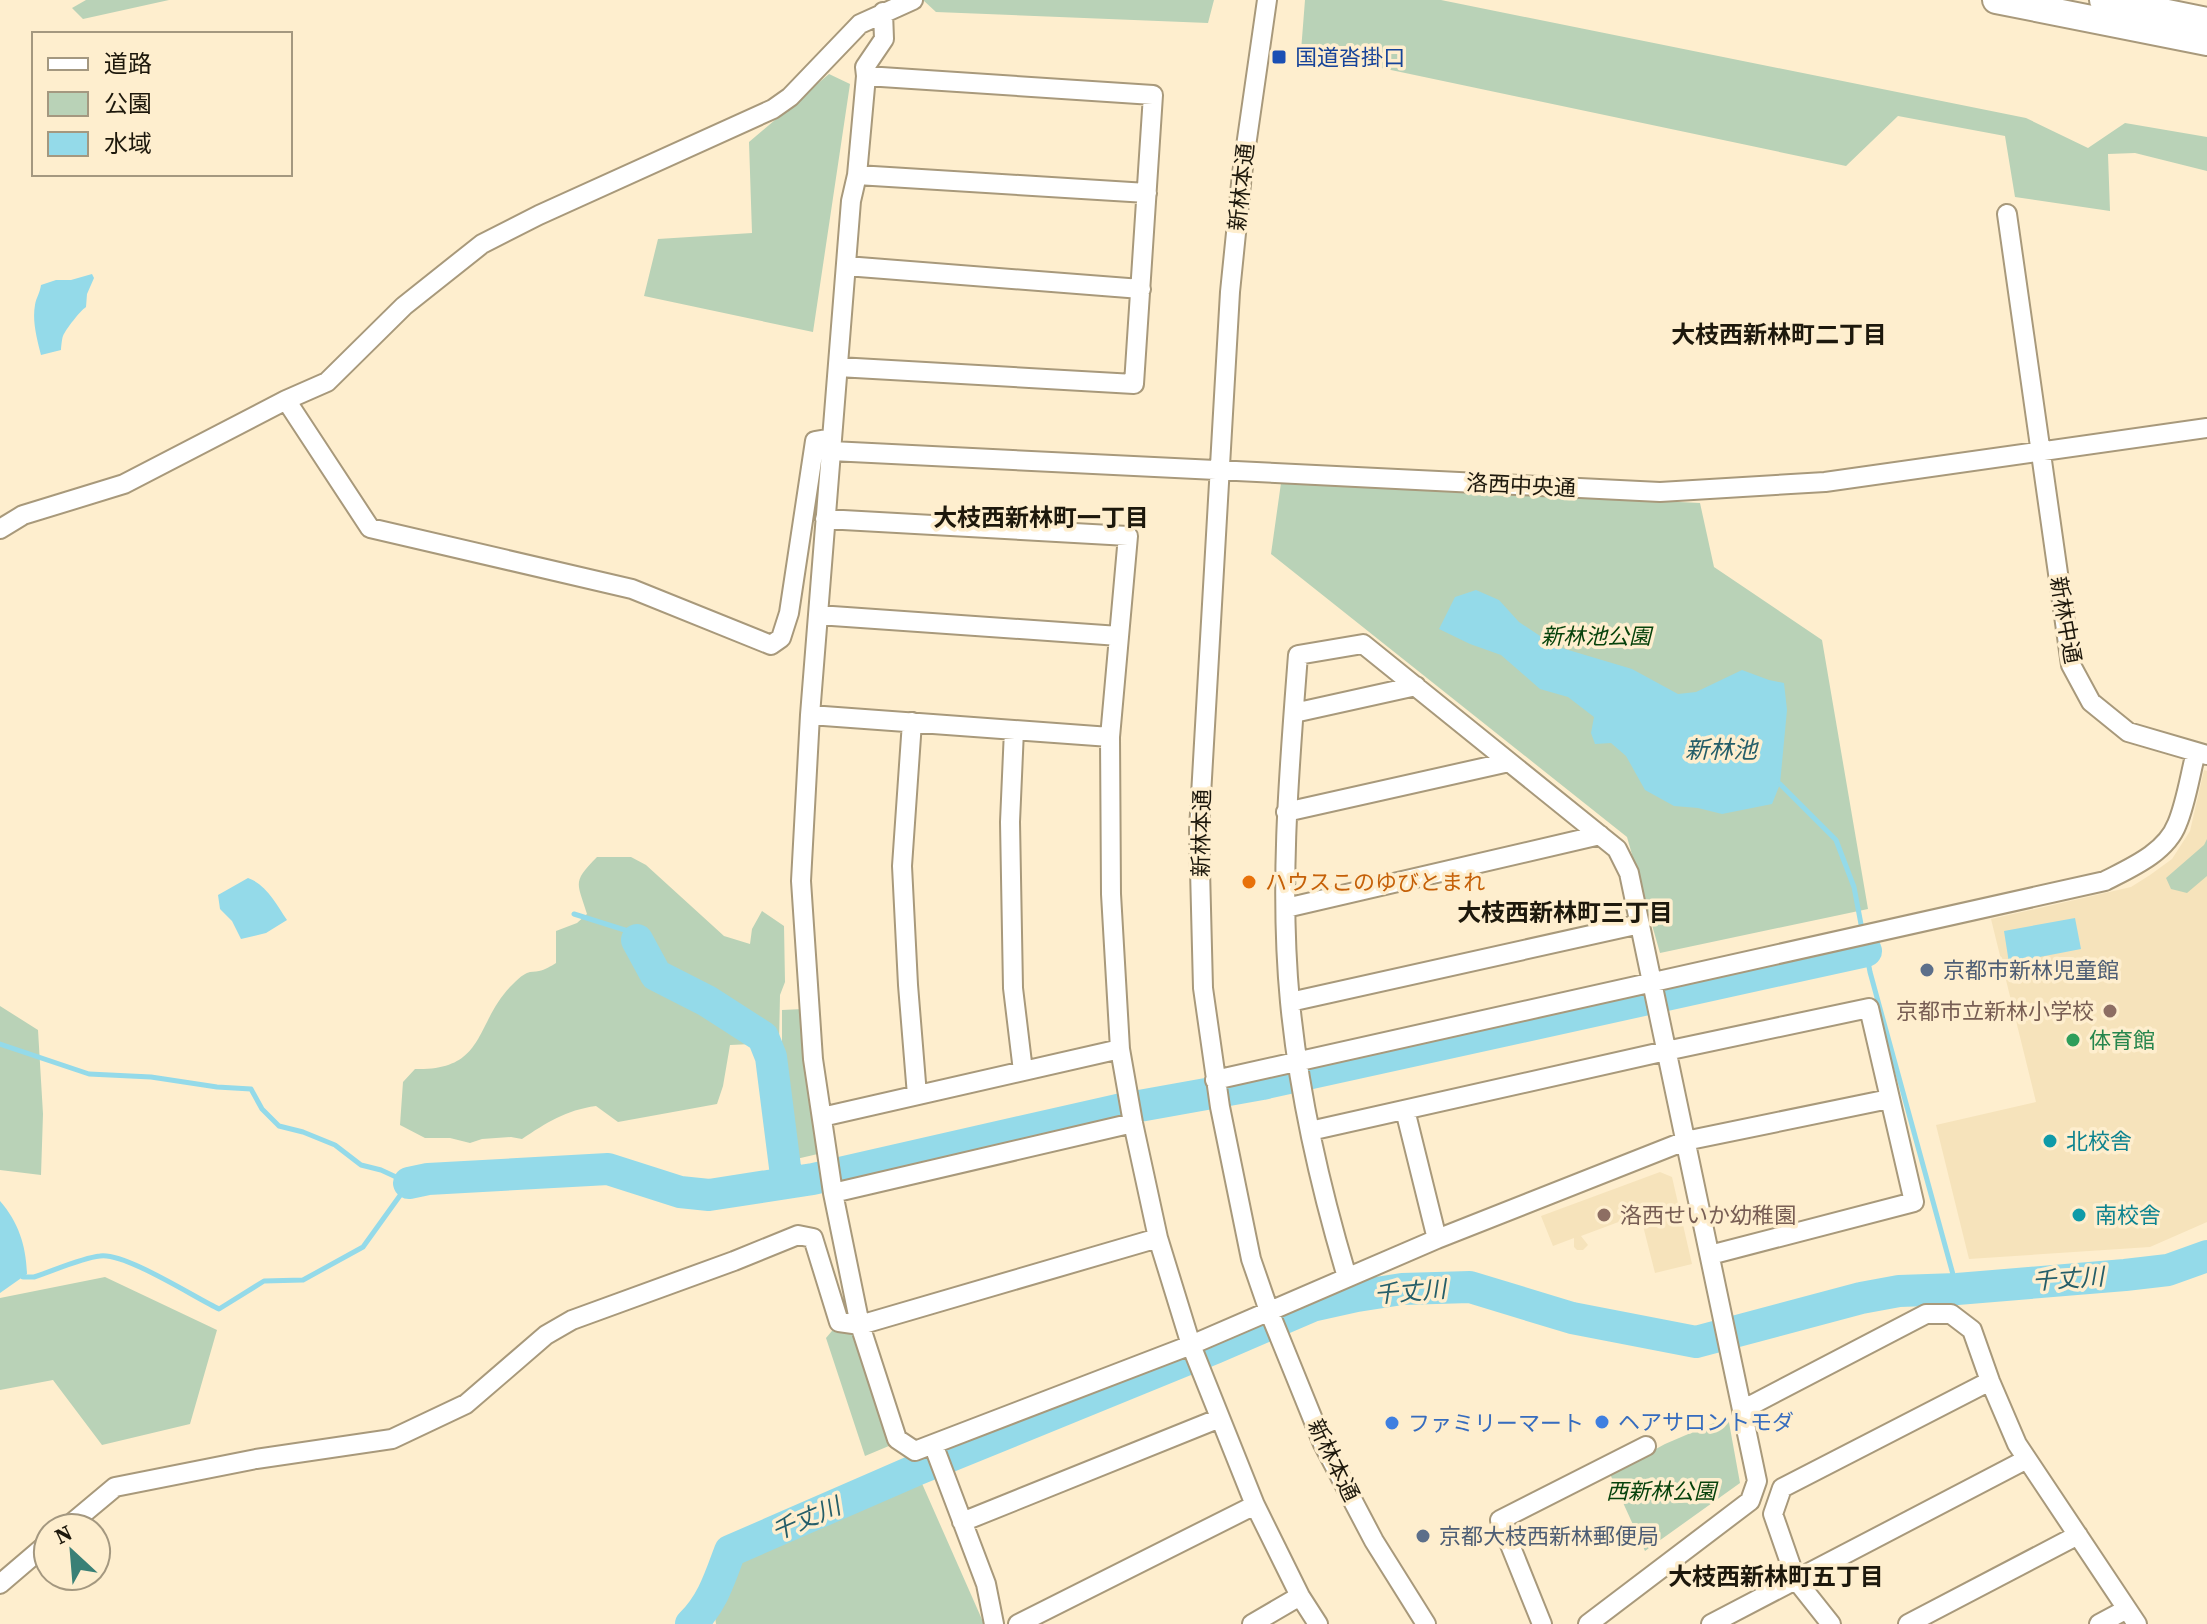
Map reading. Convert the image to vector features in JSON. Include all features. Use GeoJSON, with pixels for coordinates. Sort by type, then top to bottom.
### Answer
{"type":"FeatureCollection","features":[{"type":"Feature","properties":{"kind":"highway"},"geometry":{"type":"LineString","coordinates":[[1996,0],[2207,42]]}},
{"type":"Feature","properties":{"kind":"highway"},"geometry":{"type":"LineString","coordinates":[[2103,0],[2207,21]]}},
{"type":"Feature","properties":{"kind":"street"},"geometry":{"type":"LineString","coordinates":[[0,529],[23,515],[124,484],[327,382],[404,306],[482,244],[773,109],[790,97],[860,24],[913,0]]}},
{"type":"Feature","properties":{"kind":"street","name":"新林本通"},"geometry":{"type":"LineString","coordinates":[[1267,0],[1231,277],[1199,830],[1203,988],[1215,1080],[1251,1259],[1269,1311],[1323,1444],[1374,1541],[1426,1624]]}},
{"type":"Feature","properties":{"kind":"street"},"geometry":{"type":"LineString","coordinates":[[883,12],[884,39],[865,67],[857,175],[851,201],[810,715],[801,881],[813,1059],[828,1165],[860,1325],[897,1439],[915,1451],[1191,1345],[1437,1239],[1685,1141],[1889,1099]]}},
{"type":"Feature","properties":{"kind":"street"},"geometry":{"type":"LineString","coordinates":[[838,367],[1134,384],[1153,95],[866,76]]}},
{"type":"Feature","properties":{"kind":"street"},"geometry":{"type":"LineString","coordinates":[[857,175],[1147,193]]}},
{"type":"Feature","properties":{"kind":"street","name":"新林中通"},"geometry":{"type":"LineString","coordinates":[[2007,214],[2071,665],[2091,702],[2128,732],[2201,754]]}},
{"type":"Feature","properties":{"kind":"street"},"geometry":{"type":"LineString","coordinates":[[846,266],[1141,289]]}},
{"type":"Feature","properties":{"kind":"street"},"geometry":{"type":"LineString","coordinates":[[286,400],[370,528],[632,589],[771,645],[781,638],[789,613],[815,441],[831,445]]}},
{"type":"Feature","properties":{"kind":"street","name":"洛西中央通"},"geometry":{"type":"LineString","coordinates":[[831,445],[1220,471],[1660,492],[1825,482],[2207,428]]}},
{"type":"Feature","properties":{"kind":"street"},"geometry":{"type":"LineString","coordinates":[[825,519],[1128,536],[1110,737],[1111,894],[1120,1049],[1158,1238],[1191,1345],[1255,1505],[1300,1596],[1318,1624]]}},
{"type":"Feature","properties":{"kind":"street"},"geometry":{"type":"LineString","coordinates":[[818,615],[1119,636]]}},
{"type":"Feature","properties":{"kind":"street"},"geometry":{"type":"LineString","coordinates":[[1347,1277],[1328,1213],[1310,1131],[1290,1002],[1286,812],[1298,655],[1363,644],[1617,849],[1629,873],[1757,1481],[1750,1501],[1588,1624]]}},
{"type":"Feature","properties":{"kind":"street"},"geometry":{"type":"LineString","coordinates":[[1294,713],[1416,686]]}},
{"type":"Feature","properties":{"kind":"street"},"geometry":{"type":"LineString","coordinates":[[810,715],[1110,737]]}},
{"type":"Feature","properties":{"kind":"street"},"geometry":{"type":"LineString","coordinates":[[912,722],[902,866],[917,1095]]}},
{"type":"Feature","properties":{"kind":"street"},"geometry":{"type":"LineString","coordinates":[[1014,730],[1010,822],[1013,988],[1023,1071]]}},
{"type":"Feature","properties":{"kind":"street"},"geometry":{"type":"LineString","coordinates":[[1215,1080],[2105,881],[2149,856],[2177,826],[2201,754]]}},
{"type":"Feature","properties":{"kind":"street"},"geometry":{"type":"LineString","coordinates":[[1286,812],[1509,762]]}},
{"type":"Feature","properties":{"kind":"street"},"geometry":{"type":"LineString","coordinates":[[1286,908],[1600,835]]}},
{"type":"Feature","properties":{"kind":"street"},"geometry":{"type":"LineString","coordinates":[[1290,1002],[1640,924]]}},
{"type":"Feature","properties":{"kind":"street"},"geometry":{"type":"LineString","coordinates":[[1310,1131],[1869,1008],[1914,1202],[1710,1255]]}},
{"type":"Feature","properties":{"kind":"street"},"geometry":{"type":"LineString","coordinates":[[822,1117],[1120,1049]]}},
{"type":"Feature","properties":{"kind":"street"},"geometry":{"type":"LineString","coordinates":[[1405,1110],[1437,1239]]}},
{"type":"Feature","properties":{"kind":"street"},"geometry":{"type":"LineString","coordinates":[[833,1193],[1133,1123]]}},
{"type":"Feature","properties":{"kind":"street"},"geometry":{"type":"LineString","coordinates":[[85,1512],[115,1487],[256,1459],[392,1439],[466,1404],[546,1335],[572,1320],[798,1235],[813,1238],[839,1322],[860,1325],[1158,1238]]}},
{"type":"Feature","properties":{"kind":"street"},"geometry":{"type":"LineString","coordinates":[[1742,1410],[1926,1314],[1951,1314],[1972,1330],[2017,1444],[2132,1616],[2099,1624]]}},
{"type":"Feature","properties":{"kind":"street"},"geometry":{"type":"LineString","coordinates":[[1831,1624],[1796,1580],[1773,1514],[1782,1488],[1990,1381]]}},
{"type":"Feature","properties":{"kind":"street"},"geometry":{"type":"LineString","coordinates":[[962,1522],[1220,1418]]}},
{"type":"Feature","properties":{"kind":"street"},"geometry":{"type":"LineString","coordinates":[[933,1444],[986,1584],[994,1624]]}},
{"type":"Feature","properties":{"kind":"street"},"geometry":{"type":"LineString","coordinates":[[1542,1624],[1500,1520],[1646,1446]]}},
{"type":"Feature","properties":{"kind":"street"},"geometry":{"type":"LineString","coordinates":[[1711,1624],[2027,1459]]}},
{"type":"Feature","properties":{"kind":"street"},"geometry":{"type":"LineString","coordinates":[[1018,1624],[1255,1505]]}},
{"type":"Feature","properties":{"kind":"street"},"geometry":{"type":"LineString","coordinates":[[1908,1624],[2078,1535]]}},
{"type":"Feature","properties":{"kind":"street"},"geometry":{"type":"LineString","coordinates":[[0,1584],[32,1557]]}},
{"type":"Feature","properties":{"kind":"street"},"geometry":{"type":"LineString","coordinates":[[1252,1624],[1300,1596]]}},
{"type":"Feature","properties":{"kind":"shaded area","name":"京都市立新林小学校"},"geometry":{"type":"Polygon","coordinates":[[[2204,770],[2207,771],[2207,1222],[2150,1247],[1969,1259],[1936,1125],[2036,1102],[1991,919],[2131,887],[2150,875],[2172,859],[2190,831],[2204,770]]]}},
{"type":"Feature","properties":{"kind":"shaded area"},"geometry":{"type":"Polygon","coordinates":[[[1660,1172],[1672,1177],[1692,1264],[1655,1273],[1640,1214],[1581,1236],[1588,1245],[1583,1250],[1574,1247],[1574,1238],[1553,1246],[1541,1216],[1660,1172]]]}},
{"type":"Feature","properties":{"kind":"green space"},"geometry":{"type":"Polygon","coordinates":[[[86,0],[169,0],[83,19],[72,8],[86,0]]]}},
{"type":"Feature","properties":{"kind":"green space"},"geometry":{"type":"Polygon","coordinates":[[[923,0],[1214,0],[1208,23],[936,12],[923,0]]]}},
{"type":"Feature","properties":{"kind":"green space"},"geometry":{"type":"Polygon","coordinates":[[[1305,0],[1441,0],[2026,118],[2088,148],[2125,123],[2207,137],[2207,171],[2135,153],[2108,154],[2110,211],[2015,197],[2005,136],[1898,116],[1846,166],[1301,51],[1305,0]]]}},
{"type":"Feature","properties":{"kind":"green space"},"geometry":{"type":"Polygon","coordinates":[[[829,74],[850,84],[813,332],[644,296],[658,239],[752,233],[749,142],[829,74]]]}},
{"type":"Feature","properties":{"kind":"green space","name":"新林池公園"},"geometry":{"type":"Polygon","coordinates":[[[1281,483],[1700,503],[1714,567],[1822,640],[1868,909],[1660,953],[1627,837],[1271,554],[1281,483]]]}},
{"type":"Feature","properties":{"kind":"green space"},"geometry":{"type":"Polygon","coordinates":[[[2207,839],[2207,876],[2187,893],[2171,889],[2166,878],[2207,839]]]}},
{"type":"Feature","properties":{"kind":"green space"},"geometry":{"type":"Polygon","coordinates":[[[597,857],[631,857],[646,865],[724,936],[750,944],[752,929],[762,911],[784,926],[785,982],[780,995],[779,1043],[730,1045],[717,1104],[618,1122],[596,1106],[566,1114],[522,1139],[482,1139],[470,1143],[450,1138],[425,1138],[400,1125],[403,1082],[415,1069],[438,1068],[455,1062],[467,1053],[512,985],[525,974],[556,963],[556,931],[577,923],[587,914],[579,883],[583,872],[597,857]]]}},
{"type":"Feature","properties":{"kind":"green space"},"geometry":{"type":"Polygon","coordinates":[[[0,1006],[38,1030],[43,1114],[41,1175],[0,1170],[0,1006]]]}},
{"type":"Feature","properties":{"kind":"green space"},"geometry":{"type":"Polygon","coordinates":[[[803,1009],[822,1153],[792,1160],[782,1010],[803,1009]]]}},
{"type":"Feature","properties":{"kind":"green space"},"geometry":{"type":"Polygon","coordinates":[[[105,1277],[217,1330],[190,1424],[102,1445],[53,1380],[0,1390],[0,1298],[105,1277]]]}},
{"type":"Feature","properties":{"kind":"green space"},"geometry":{"type":"Polygon","coordinates":[[[837,1325],[857,1329],[896,1443],[865,1456],[826,1338],[837,1325]]]}},
{"type":"Feature","properties":{"kind":"green space","name":"西新林公園"},"geometry":{"type":"Polygon","coordinates":[[[1728,1417],[1740,1483],[1645,1551],[1610,1474],[1665,1444],[1728,1417]]]}},
{"type":"Feature","properties":{"kind":"green space"},"geometry":{"type":"Polygon","coordinates":[[[920,1479],[984,1624],[716,1624],[715,1617],[739,1557],[920,1479]]]}},
{"type":"Feature","properties":{"kind":"water"},"geometry":{"type":"Polygon","coordinates":[[[92,274],[94,278],[87,294],[86,307],[65,333],[61,350],[41,355],[34,317],[41,285],[92,274]]]}},
{"type":"Feature","properties":{"kind":"water","name":"新林池"},"geometry":{"type":"Polygon","coordinates":[[[1476,590],[1499,600],[1519,622],[1555,646],[1632,669],[1678,694],[1696,692],[1742,670],[1784,683],[1787,710],[1780,784],[1772,804],[1722,814],[1674,806],[1645,790],[1626,756],[1611,743],[1595,744],[1591,733],[1594,717],[1568,697],[1540,689],[1501,655],[1439,629],[1455,597],[1476,590]]]}},
{"type":"Feature","properties":{"kind":"water"},"geometry":{"type":"Polygon","coordinates":[[[248,878],[266,890],[287,920],[266,933],[241,939],[232,921],[220,909],[218,895],[248,878]]]}},
{"type":"Feature","properties":{"kind":"water"},"geometry":{"type":"Polygon","coordinates":[[[2075,918],[2081,949],[2009,963],[2004,931],[2075,918]]]}},
{"type":"Feature","properties":{"kind":"water"},"geometry":{"type":"Polygon","coordinates":[[[0,1201],[20,1235],[27,1274],[0,1293],[0,1201]]]}},
{"type":"Feature","properties":{"kind":"waterway"},"geometry":{"type":"LineString","coordinates":[[1780,784],[1836,840],[1854,887],[1870,972],[1957,1289]]}},
{"type":"Feature","properties":{"kind":"waterway"},"geometry":{"type":"LineString","coordinates":[[574,914],[628,931],[637,940]]}},
{"type":"Feature","properties":{"kind":"waterway"},"geometry":{"type":"LineString","coordinates":[[637,940],[656,975],[707,1001],[763,1037],[771,1057],[787,1183]]}},
{"type":"Feature","properties":{"kind":"waterway"},"geometry":{"type":"LineString","coordinates":[[409,1183],[428,1179],[608,1169],[680,1192],[709,1195],[813,1179],[1117,1110],[1262,1084],[1866,951]]}},
{"type":"Feature","properties":{"kind":"waterway"},"geometry":{"type":"LineString","coordinates":[[0,1044],[89,1074],[151,1077],[251,1089],[262,1109],[279,1126],[335,1145],[361,1165],[409,1183],[363,1247],[303,1280],[264,1281],[219,1309],[142,1268],[111,1257],[92,1257],[34,1277],[23,1277]]}},
{"type":"Feature","properties":{"kind":"waterway","name":"千丈川"},"geometry":{"type":"LineString","coordinates":[[691,1624],[710,1599],[730,1551],[916,1470],[1312,1306],[1402,1289],[1470,1287],[1572,1318],[1696,1342],[1861,1298],[1899,1291],[2125,1275],[2168,1270],[2207,1256]]}},
{"type":"Feature","properties":{"kind":"place","name":"国道沓掛口"},"geometry":{"type":"Point","coordinates":[1279,57]}},
{"type":"Feature","properties":{"kind":"place","name":"ハウスこのゆびとまれ"},"geometry":{"type":"Point","coordinates":[1249,882]}},
{"type":"Feature","properties":{"kind":"place","name":"京都市新林児童館"},"geometry":{"type":"Point","coordinates":[1927,970]}},
{"type":"Feature","properties":{"kind":"place","name":"京都市立新林小学校"},"geometry":{"type":"Point","coordinates":[2110,1011]}},
{"type":"Feature","properties":{"kind":"place","name":"体育館"},"geometry":{"type":"Point","coordinates":[2073,1040]}},
{"type":"Feature","properties":{"kind":"place","name":"北校舎"},"geometry":{"type":"Point","coordinates":[2050,1141]}},
{"type":"Feature","properties":{"kind":"place","name":"洛西せいか幼稚園"},"geometry":{"type":"Point","coordinates":[1604,1215]}},
{"type":"Feature","properties":{"kind":"place","name":"南校舎"},"geometry":{"type":"Point","coordinates":[2079,1215]}},
{"type":"Feature","properties":{"kind":"place","name":"ヘアサロントモダ"},"geometry":{"type":"Point","coordinates":[1602,1422]}},
{"type":"Feature","properties":{"kind":"place","name":"ファミリーマート"},"geometry":{"type":"Point","coordinates":[1392,1423]}},
{"type":"Feature","properties":{"kind":"place","name":"京都大枝西新林郵便局"},"geometry":{"type":"Point","coordinates":[1423,1536]}},
{"type":"Feature","properties":{"kind":"district","name":"大枝西新林町二丁目"},"geometry":{"type":"Point","coordinates":[1779,335]}},
{"type":"Feature","properties":{"kind":"district","name":"大枝西新林町一丁目"},"geometry":{"type":"Point","coordinates":[1041,518]}},
{"type":"Feature","properties":{"kind":"district","name":"大枝西新林町三丁目"},"geometry":{"type":"Point","coordinates":[1565,913]}},
{"type":"Feature","properties":{"kind":"district","name":"大枝西新林町五丁目"},"geometry":{"type":"Point","coordinates":[1776,1577]}}]}
